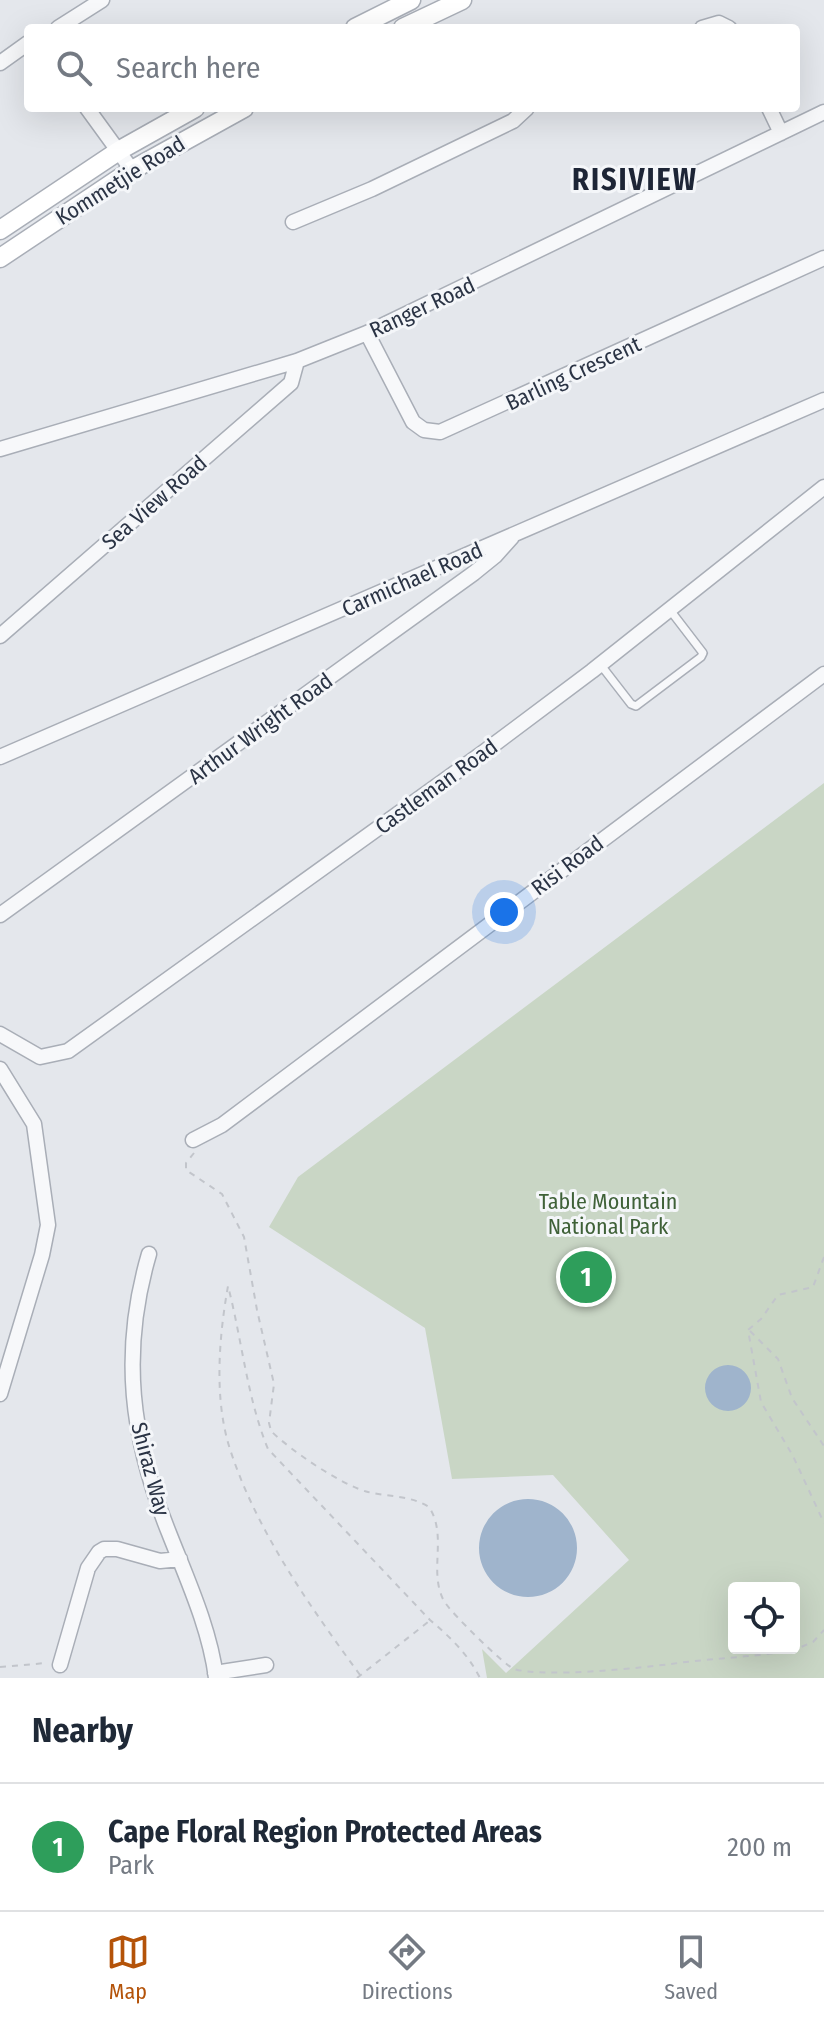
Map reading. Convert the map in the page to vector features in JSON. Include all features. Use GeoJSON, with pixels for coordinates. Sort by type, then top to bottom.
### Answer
{"type":"FeatureCollection","features":[{"type":"Feature","properties":{"kind":"main road"},"geometry":{"type":"LineString","coordinates":[[363,24],[411,0]]}},
{"type":"Feature","properties":{"kind":"main road"},"geometry":{"type":"LineString","coordinates":[[411,24],[462,0]]}},
{"type":"Feature","properties":{"kind":"main road","name":"Kommetjie Road"},"geometry":{"type":"LineString","coordinates":[[0,230],[120,150],[188,112]]}},
{"type":"Feature","properties":{"kind":"main road","name":"Kommetjie Road"},"geometry":{"type":"LineString","coordinates":[[0,258],[132,170],[237,112]]}},
{"type":"Feature","properties":{"kind":"street"},"geometry":{"type":"LineString","coordinates":[[64,24],[102,0]]}},
{"type":"Feature","properties":{"kind":"street"},"geometry":{"type":"LineString","coordinates":[[0,63],[24,46]]}},
{"type":"Feature","properties":{"kind":"street"},"geometry":{"type":"LineString","coordinates":[[90,112],[132,170]]}},
{"type":"Feature","properties":{"kind":"street"},"geometry":{"type":"LineString","coordinates":[[293,222],[372,189],[513,121],[523,112]]}},
{"type":"Feature","properties":{"kind":"street"},"geometry":{"type":"LineString","coordinates":[[771,112],[781,133]]}},
{"type":"Feature","properties":{"kind":"street","name":"Ranger Road"},"geometry":{"type":"LineString","coordinates":[[0,449],[297,361],[367,333],[824,112]]}},
{"type":"Feature","properties":{"kind":"street","name":"Barling Crescent"},"geometry":{"type":"LineString","coordinates":[[367,333],[413,422],[424,430],[440,432],[824,258]]}},
{"type":"Feature","properties":{"kind":"street","name":"Sea View Road"},"geometry":{"type":"LineString","coordinates":[[2,631],[291,383],[297,361]]}},
{"type":"Feature","properties":{"kind":"street","name":"Carmichael Road"},"geometry":{"type":"LineString","coordinates":[[0,757],[824,400]]}},
{"type":"Feature","properties":{"kind":"street","name":"Castleman Road"},"geometry":{"type":"LineString","coordinates":[[0,1034],[33,1055],[45,1057],[61,1054],[90,1036],[484,752],[824,487]]}},
{"type":"Feature","properties":{"kind":"street","name":"Arthur Wright Road"},"geometry":{"type":"LineString","coordinates":[[0,915],[474,573],[495,556],[514,534]]}},
{"type":"Feature","properties":{"kind":"street","name":"Risi Road"},"geometry":{"type":"LineString","coordinates":[[199,1137],[265,1093],[824,674]]}},
{"type":"Feature","properties":{"kind":"street"},"geometry":{"type":"LineString","coordinates":[[0,1069],[34,1124],[48,1217],[42,1255],[0,1394]]}},
{"type":"Feature","properties":{"kind":"street","name":"Shiraz Way"},"geometry":{"type":"LineString","coordinates":[[149,1254],[134,1317],[134,1399],[139,1441],[216,1676]]}},
{"type":"Feature","properties":{"kind":"street"},"geometry":{"type":"LineString","coordinates":[[60,1665],[88,1568],[99,1552],[117,1549],[160,1561],[180,1559]]}},
{"type":"Feature","properties":{"kind":"street"},"geometry":{"type":"LineString","coordinates":[[216,1676],[266,1665]]}},
{"type":"Feature","properties":{"kind":"lane"},"geometry":{"type":"LineString","coordinates":[[600,664],[631,704],[636,706],[688,667],[703,653],[670,610]]}},
{"type":"Feature","properties":{"kind":"path"},"geometry":{"type":"LineString","coordinates":[[199,1137],[185,1167],[222,1194],[244,1237],[274,1384],[269,1423],[271,1431],[347,1484],[371,1492],[408,1498],[429,1507],[439,1539],[438,1578],[444,1600],[501,1660],[516,1670],[539,1674],[647,1668],[794,1650],[813,1642],[824,1630]]}},
{"type":"Feature","properties":{"kind":"path"},"geometry":{"type":"LineString","coordinates":[[748,1330],[761,1319],[778,1295],[813,1287],[824,1257]]}},
{"type":"Feature","properties":{"kind":"path"},"geometry":{"type":"LineString","coordinates":[[430,1620],[358,1677],[273,1544],[245,1487],[229,1443],[221,1378],[221,1341],[228,1286],[258,1423],[268,1449],[430,1620],[449,1636],[472,1661],[480,1678]]}},
{"type":"Feature","properties":{"kind":"path"},"geometry":{"type":"LineString","coordinates":[[748,1330],[761,1402],[793,1456],[824,1523]]}},
{"type":"Feature","properties":{"kind":"path"},"geometry":{"type":"LineString","coordinates":[[748,1330],[778,1359],[792,1398],[824,1446]]}},
{"type":"Feature","properties":{"kind":"path"},"geometry":{"type":"LineString","coordinates":[[0,1667],[43,1662],[60,1665]]}},
{"type":"Feature","properties":{"kind":"green space","name":"Table Mountain National Park"},"geometry":{"type":"Polygon","coordinates":[[[824,783],[824,1678],[487,1678],[482,1649],[506,1673],[629,1560],[553,1475],[452,1479],[425,1328],[269,1227],[298,1177],[824,783]]]}},
{"type":"Feature","properties":{"kind":"water"},"geometry":{"type":"Polygon","coordinates":[[[728,1365],[744,1372],[751,1388],[744,1404],[728,1411],[712,1404],[705,1388],[712,1372],[728,1365]]]}},
{"type":"Feature","properties":{"kind":"water"},"geometry":{"type":"Polygon","coordinates":[[[528,1499],[547,1503],[562,1514],[573,1529],[577,1548],[573,1567],[562,1582],[547,1593],[528,1597],[509,1593],[494,1582],[483,1567],[479,1548],[483,1529],[494,1514],[509,1503],[528,1499]]]}},
{"type":"Feature","properties":{"kind":"place","name":"Cape Floral Region Protected Areas"},"geometry":{"type":"Point","coordinates":[586,1277]}},
{"type":"Feature","properties":{"kind":"district","name":"RISIVIEW"},"geometry":{"type":"Point","coordinates":[635,180]}}]}
